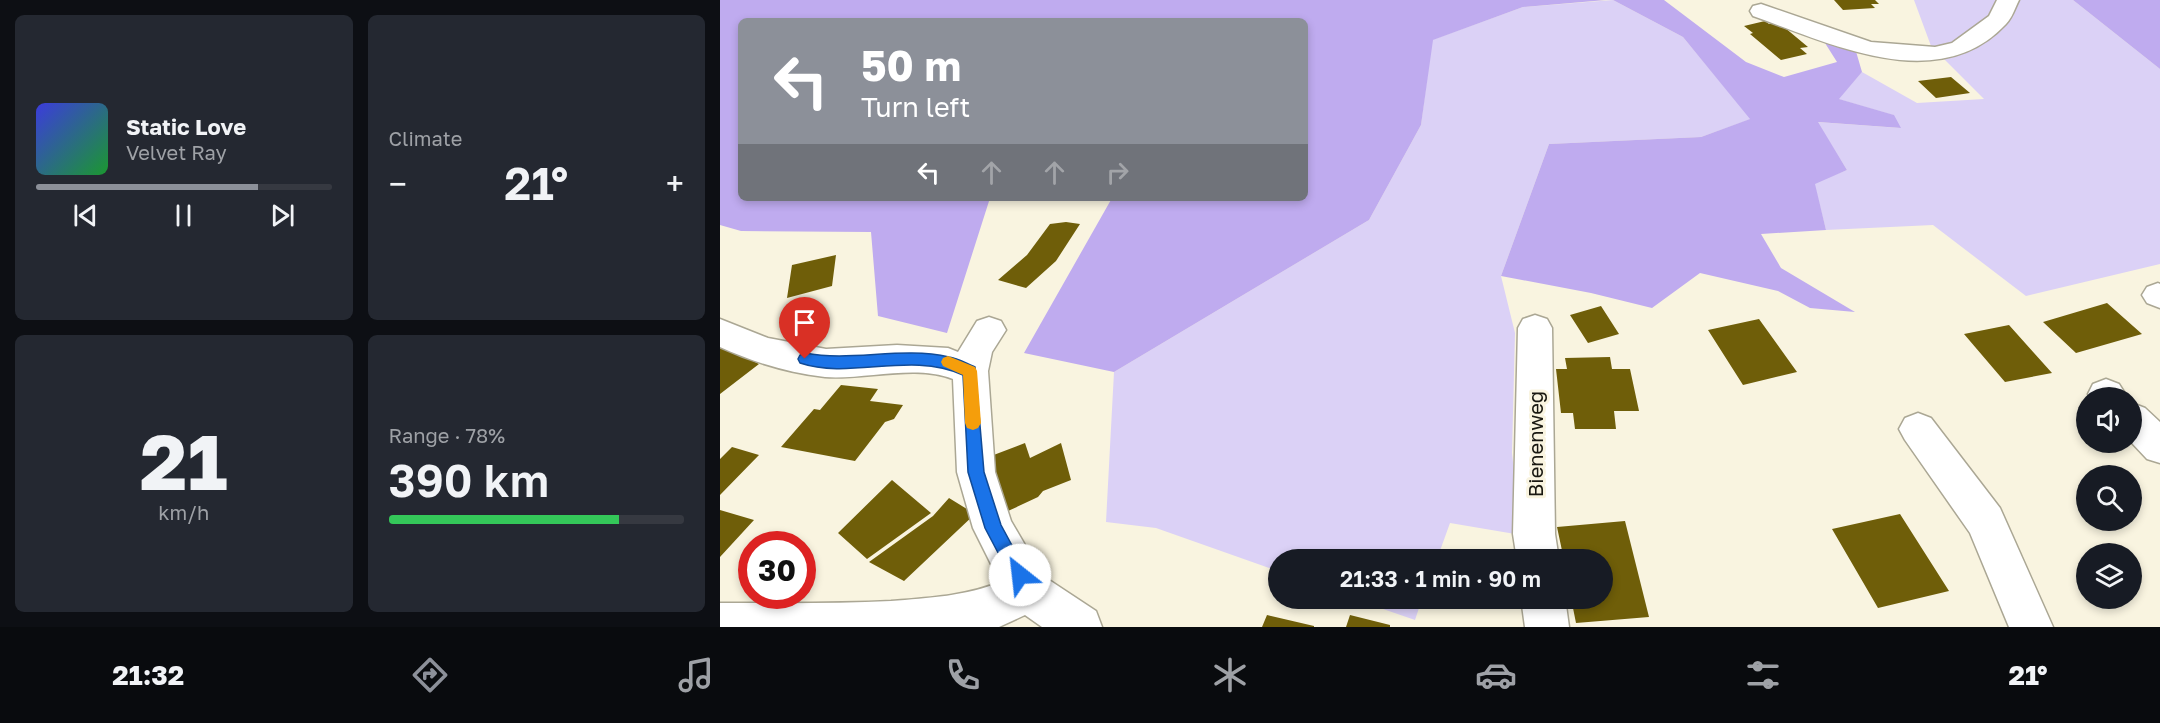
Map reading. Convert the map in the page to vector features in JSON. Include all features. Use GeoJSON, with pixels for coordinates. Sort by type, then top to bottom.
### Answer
{"type":"FeatureCollection","features":[{"type":"Feature","properties":{"kind":"street"},"geometry":{"type":"LineString","coordinates":[[1761,11],[1867,48],[1935,54],[1960,48],[1998,20],[2008,0]]}},
{"type":"Feature","properties":{"kind":"street","name":"Bienenweg"},"geometry":{"type":"LineString","coordinates":[[1536,328],[1534,534],[1536,549]]}},
{"type":"Feature","properties":{"kind":"street"},"geometry":{"type":"LineString","coordinates":[[989,330],[976,349],[970,371],[976,472],[993,528],[1028,591],[1080,627]]}},
{"type":"Feature","properties":{"kind":"street"},"geometry":{"type":"LineString","coordinates":[[720,332],[763,351],[826,363],[907,359],[948,362],[970,371]]}},
{"type":"Feature","properties":{"kind":"street"},"geometry":{"type":"LineString","coordinates":[[1918,429],[1986,521],[2031,627]]}},
{"type":"Feature","properties":{"kind":"street"},"geometry":{"type":"LineString","coordinates":[[2142,429],[2160,447]]}},
{"type":"Feature","properties":{"kind":"street"},"geometry":{"type":"LineString","coordinates":[[720,625],[836,626],[918,621],[982,612],[1028,591]]}},
{"type":"Feature","properties":{"kind":"street"},"geometry":{"type":"LineString","coordinates":[[1545,609],[1547,627]]}},
{"type":"Feature","properties":{"kind":"shaded area"},"geometry":{"type":"Polygon","coordinates":[[[720,0],[1606,0],[1523,7],[1433,40],[1421,125],[1369,220],[1114,372],[1024,353],[1110,201],[1308,201],[1308,18],[738,18],[738,201],[989,201],[947,333],[878,316],[871,232],[741,231],[720,225],[720,0]]]}},
{"type":"Feature","properties":{"kind":"shaded area"},"geometry":{"type":"Polygon","coordinates":[[[1613,0],[1683,37],[1751,119],[1701,137],[1549,144],[1501,276],[1515,333],[1512,453],[1521,535],[1450,523],[1441,549],[1268,549],[1268,567],[1156,528],[1106,522],[1114,372],[1369,220],[1421,125],[1432,40],[1523,7],[1613,0]]]}},
{"type":"Feature","properties":{"kind":"shaded area"},"geometry":{"type":"Polygon","coordinates":[[[1613,0],[1664,0],[1746,62],[1784,77],[1837,62],[1825,43],[1855,48],[1862,72],[1839,99],[1894,115],[1901,128],[1818,122],[1847,170],[1815,184],[1826,230],[1761,234],[1781,268],[1855,312],[1810,308],[1778,291],[1700,273],[1652,308],[1591,293],[1501,276],[1549,144],[1701,137],[1750,119],[1683,37],[1613,0]]]}},
{"type":"Feature","properties":{"kind":"shaded area"},"geometry":{"type":"Polygon","coordinates":[[[1914,0],[2073,0],[2160,69],[2160,264],[2026,296],[1933,225],[1826,230],[1814,183],[1847,170],[1817,122],[1900,128],[1893,115],[1838,99],[1862,72],[1917,103],[1984,99],[1931,46],[1914,0]]]}},
{"type":"Feature","properties":{"kind":"shaded area"},"geometry":{"type":"Polygon","coordinates":[[[2073,0],[2160,0],[2160,69],[2073,0]]]}},
{"type":"Feature","properties":{"kind":"shaded area"},"geometry":{"type":"Polygon","coordinates":[[[1383,609],[1419,609],[1415,620],[1383,609]]]}},
{"type":"Feature","properties":{"kind":"building"},"geometry":{"type":"Polygon","coordinates":[[[1834,0],[1875,0],[1879,4],[1871,4],[1875,8],[1843,10],[1834,0]]]}},
{"type":"Feature","properties":{"kind":"building"},"geometry":{"type":"Polygon","coordinates":[[[1765,21],[1769,24],[1778,22],[1808,47],[1800,48],[1807,54],[1781,60],[1750,34],[1753,33],[1744,26],[1765,21]]]}},
{"type":"Feature","properties":{"kind":"building"},"geometry":{"type":"Polygon","coordinates":[[[1951,77],[1970,93],[1936,98],[1918,81],[1951,77]]]}},
{"type":"Feature","properties":{"kind":"building"},"geometry":{"type":"Polygon","coordinates":[[[1066,222],[1080,224],[1056,261],[1026,288],[998,280],[1027,255],[1050,224],[1066,222]]]}},
{"type":"Feature","properties":{"kind":"building"},"geometry":{"type":"Polygon","coordinates":[[[836,255],[832,286],[787,298],[792,265],[836,255]]]}},
{"type":"Feature","properties":{"kind":"building"},"geometry":{"type":"Polygon","coordinates":[[[2107,303],[2142,334],[2076,353],[2043,322],[2107,303]]]}},
{"type":"Feature","properties":{"kind":"building"},"geometry":{"type":"Polygon","coordinates":[[[1601,306],[1619,334],[1588,343],[1570,315],[1601,306]]]}},
{"type":"Feature","properties":{"kind":"building"},"geometry":{"type":"Polygon","coordinates":[[[1759,319],[1797,372],[1743,385],[1708,330],[1759,319]]]}},
{"type":"Feature","properties":{"kind":"building"},"geometry":{"type":"Polygon","coordinates":[[[2009,325],[2052,373],[2005,382],[1964,334],[2009,325]]]}},
{"type":"Feature","properties":{"kind":"building"},"geometry":{"type":"Polygon","coordinates":[[[720,344],[759,364],[720,394],[720,344]]]}},
{"type":"Feature","properties":{"kind":"building"},"geometry":{"type":"Polygon","coordinates":[[[1610,357],[1612,369],[1630,369],[1639,411],[1614,411],[1616,429],[1575,429],[1573,413],[1561,413],[1556,369],[1567,369],[1565,358],[1610,357]]]}},
{"type":"Feature","properties":{"kind":"building"},"geometry":{"type":"Polygon","coordinates":[[[841,385],[878,389],[870,401],[903,405],[894,419],[885,422],[855,461],[781,447],[814,409],[820,410],[841,385]]]}},
{"type":"Feature","properties":{"kind":"building"},"geometry":{"type":"Polygon","coordinates":[[[1025,443],[1030,458],[1061,443],[1071,480],[1043,491],[1038,497],[1006,512],[991,456],[1025,443]]]}},
{"type":"Feature","properties":{"kind":"building"},"geometry":{"type":"Polygon","coordinates":[[[732,447],[759,455],[720,495],[720,459],[732,447]]]}},
{"type":"Feature","properties":{"kind":"building"},"geometry":{"type":"Polygon","coordinates":[[[892,480],[931,513],[867,559],[838,533],[892,480]]]}},
{"type":"Feature","properties":{"kind":"building"},"geometry":{"type":"Polygon","coordinates":[[[949,498],[975,514],[904,581],[869,562],[933,516],[949,498]]]}},
{"type":"Feature","properties":{"kind":"building"},"geometry":{"type":"Polygon","coordinates":[[[720,510],[754,520],[744,531],[738,531],[738,537],[720,557],[720,510]]]}},
{"type":"Feature","properties":{"kind":"building"},"geometry":{"type":"Polygon","coordinates":[[[1900,514],[1949,591],[1878,608],[1832,529],[1900,514]]]}},
{"type":"Feature","properties":{"kind":"building"},"geometry":{"type":"Polygon","coordinates":[[[1625,521],[1649,617],[1576,623],[1573,609],[1613,609],[1613,549],[1562,549],[1557,527],[1625,521]]]}},
{"type":"Feature","properties":{"kind":"building"},"geometry":{"type":"Polygon","coordinates":[[[1267,615],[1314,626],[1314,627],[1262,627],[1267,615]]]}},
{"type":"Feature","properties":{"kind":"building"},"geometry":{"type":"Polygon","coordinates":[[[1350,615],[1390,625],[1390,627],[1346,627],[1350,615]]]}},
{"type":"Feature","properties":{"kind":"slow traffic"},"geometry":{"type":"LineString","coordinates":[[948,362],[970,371],[973,423]]}},
{"type":"Feature","properties":{"kind":"route"},"geometry":{"type":"LineString","coordinates":[[805,359],[826,363],[897,359],[948,362],[970,371],[976,472],[993,528],[1020,575]]}}]}
